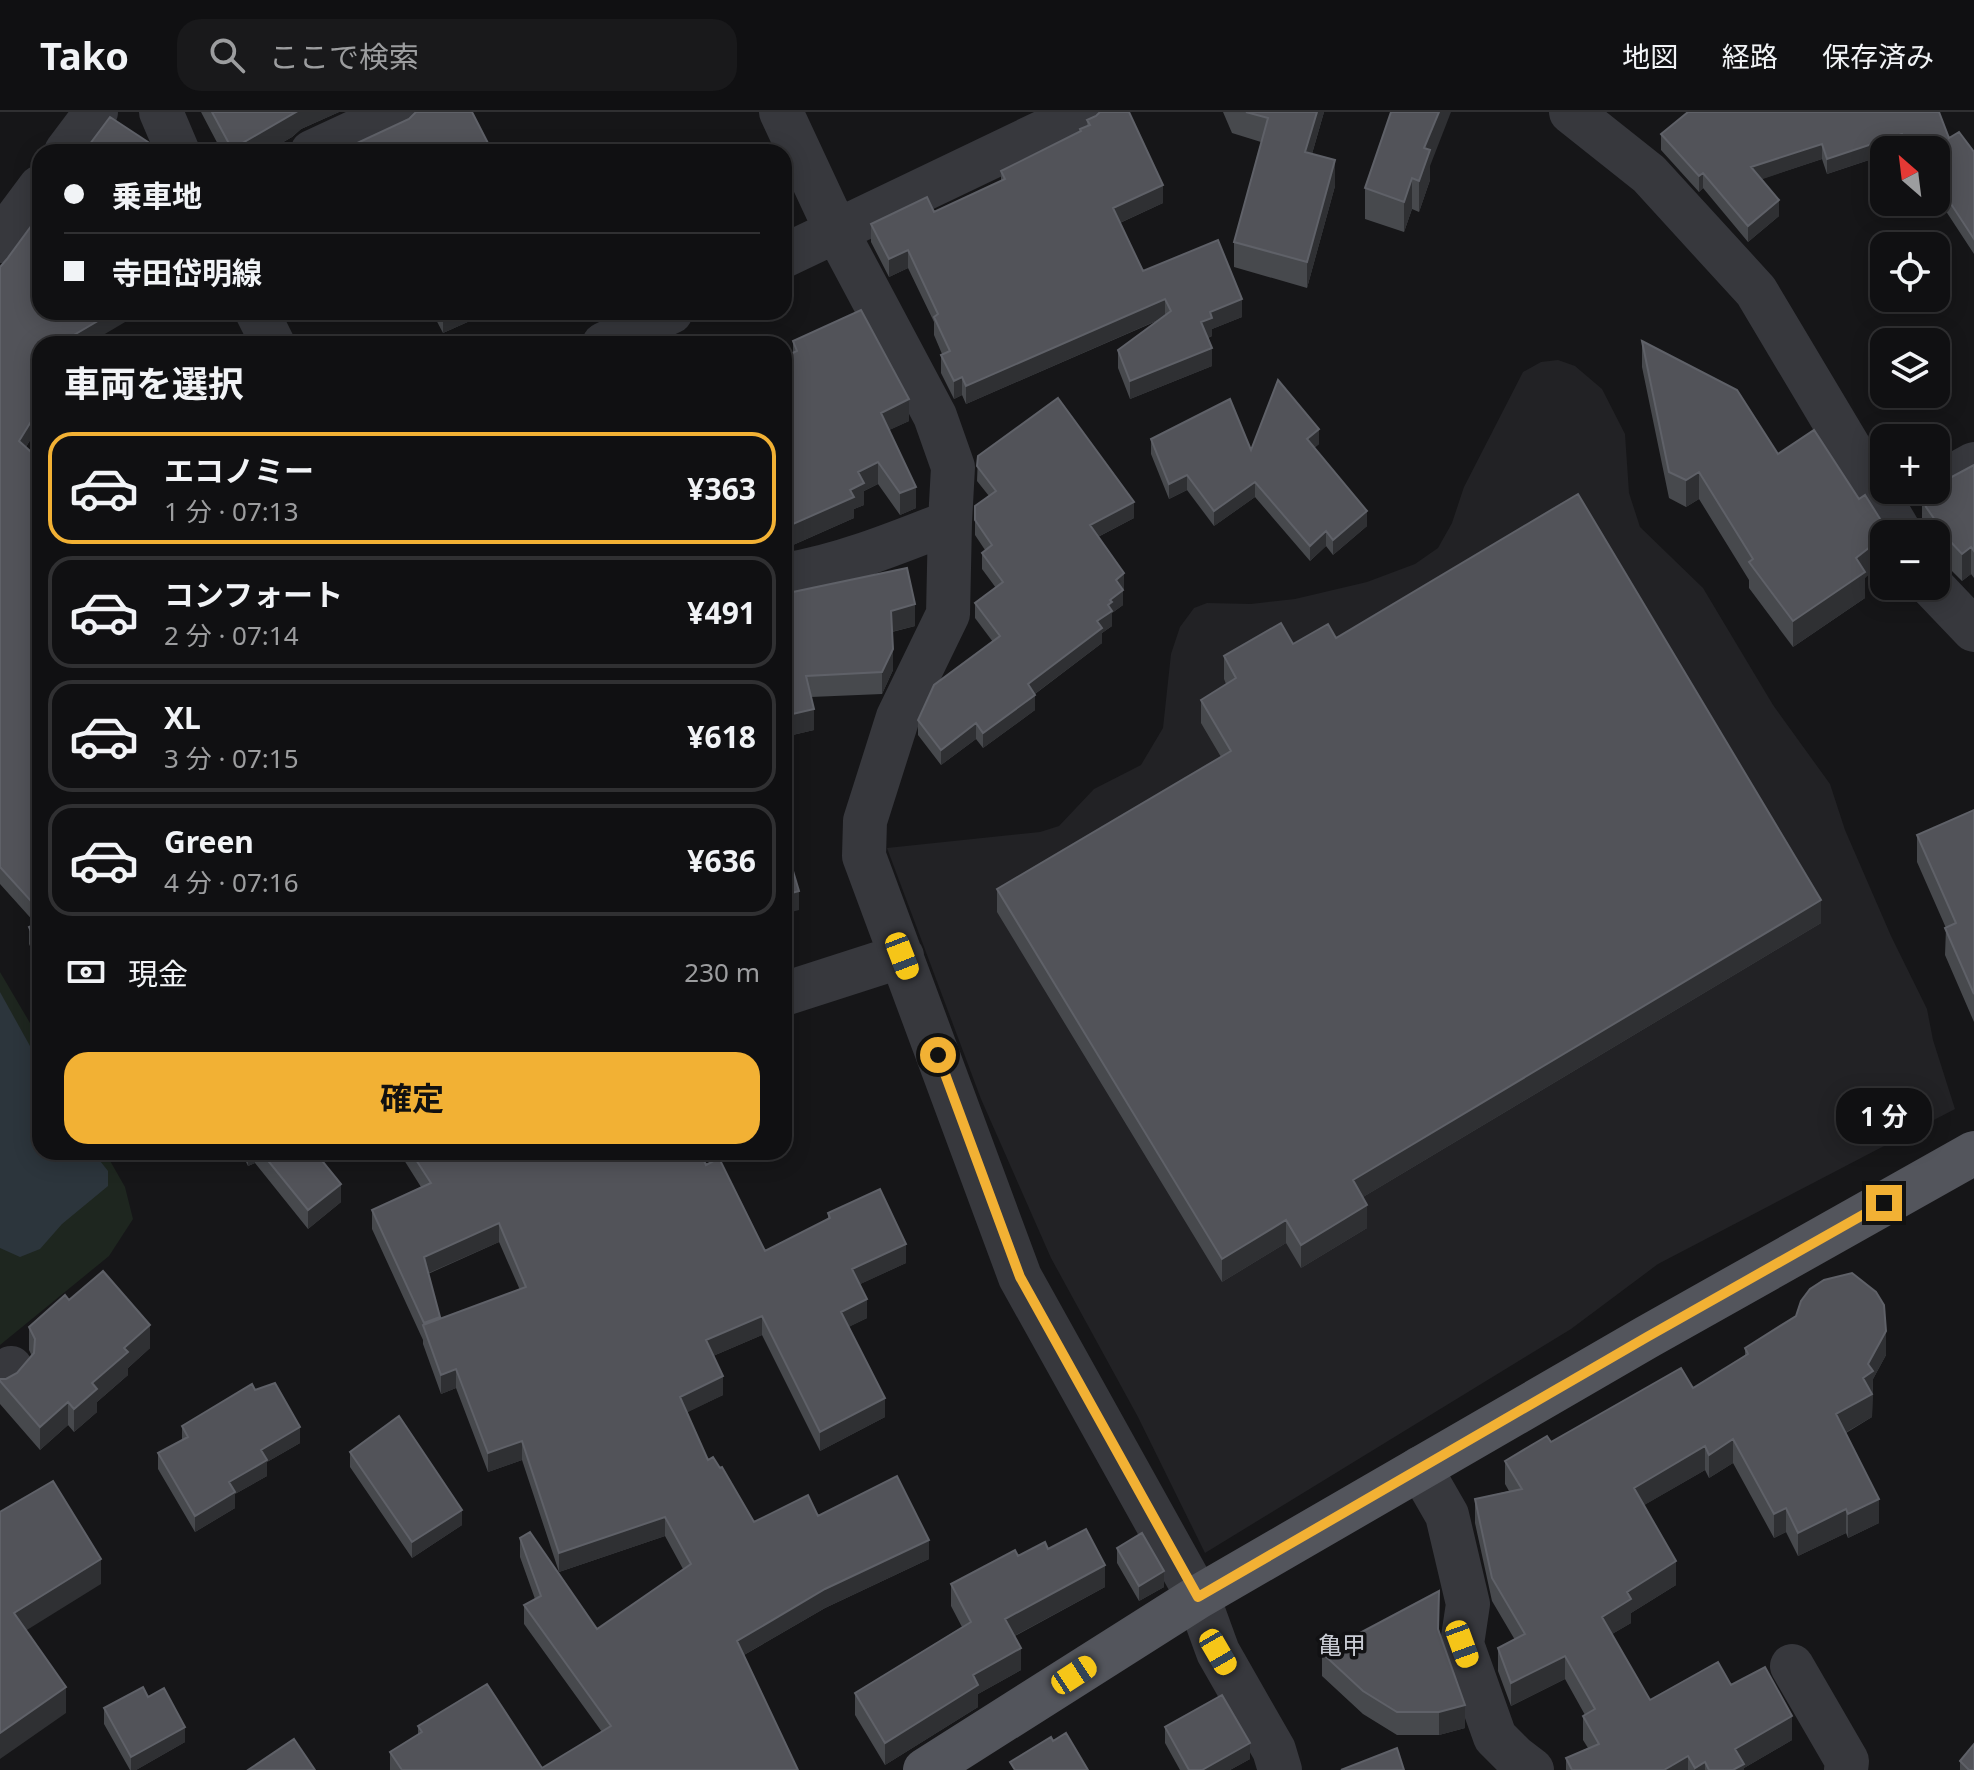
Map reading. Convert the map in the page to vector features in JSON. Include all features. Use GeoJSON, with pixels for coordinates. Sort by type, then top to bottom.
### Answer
{"type":"FeatureCollection","features":[{"type":"Feature","properties":{"kind":"main road"},"geometry":{"type":"LineString","coordinates":[[925,1770],[1198,1597],[1974,1153]]}},
{"type":"Feature","properties":{"kind":"street"},"geometry":{"type":"LineString","coordinates":[[72,144],[96,112]]}},
{"type":"Feature","properties":{"kind":"street"},"geometry":{"type":"LineString","coordinates":[[161,112],[175,144]]}},
{"type":"Feature","properties":{"kind":"street"},"geometry":{"type":"LineString","coordinates":[[329,144],[398,112]]}},
{"type":"Feature","properties":{"kind":"street"},"geometry":{"type":"LineString","coordinates":[[781,112],[836,230],[935,416],[953,467],[948,614],[898,717],[865,821],[864,856],[1020,1277],[1198,1597],[1218,1652],[1274,1750],[1280,1770]]}},
{"type":"Feature","properties":{"kind":"street"},"geometry":{"type":"LineString","coordinates":[[792,252],[1085,112]]}},
{"type":"Feature","properties":{"kind":"street"},"geometry":{"type":"LineString","coordinates":[[1571,112],[1649,174],[1756,291],[1894,520]]}},
{"type":"Feature","properties":{"kind":"street"},"geometry":{"type":"LineString","coordinates":[[0,241],[32,198]]}},
{"type":"Feature","properties":{"kind":"street"},"geometry":{"type":"LineString","coordinates":[[632,336],[673,324]]}},
{"type":"Feature","properties":{"kind":"street"},"geometry":{"type":"LineString","coordinates":[[1950,477],[1974,464]]}},
{"type":"Feature","properties":{"kind":"street"},"geometry":{"type":"LineString","coordinates":[[1897,520],[1913,504]]}},
{"type":"Feature","properties":{"kind":"street"},"geometry":{"type":"LineString","coordinates":[[792,574],[849,558],[950,522]]}},
{"type":"Feature","properties":{"kind":"street"},"geometry":{"type":"LineString","coordinates":[[1945,600],[1974,630]]}},
{"type":"Feature","properties":{"kind":"street"},"geometry":{"type":"LineString","coordinates":[[792,991],[902,956]]}},
{"type":"Feature","properties":{"kind":"street"},"geometry":{"type":"LineString","coordinates":[[1420,1468],[1447,1515],[1468,1604],[1462,1644],[1495,1737],[1532,1770]]}},
{"type":"Feature","properties":{"kind":"street"},"geometry":{"type":"LineString","coordinates":[[1792,1666],[1847,1761],[1846,1770]]}},
{"type":"Feature","properties":{"kind":"shaded area"},"geometry":{"type":"Polygon","coordinates":[[[1558,360],[1575,366],[1602,389],[1625,434],[1629,493],[1640,527],[1703,588],[1773,705],[1830,784],[1845,830],[1927,1009],[1933,1040],[1955,1109],[1658,1264],[1571,1329],[1205,1553],[1138,1417],[1051,1258],[981,1099],[887,848],[1040,832],[1059,826],[1094,789],[1141,765],[1163,728],[1171,654],[1180,627],[1194,608],[1207,603],[1251,604],[1295,599],[1367,582],[1415,564],[1438,548],[1452,523],[1464,487],[1523,372],[1541,362],[1558,360]]]}},
{"type":"Feature","properties":{"kind":"shaded area"},"geometry":{"type":"Polygon","coordinates":[[[0,972],[32,1026],[32,1160],[110,1160],[125,1187],[133,1219],[109,1256],[0,1345],[0,972]]]}},
{"type":"Feature","properties":{"kind":"shaded area"},"geometry":{"type":"Polygon","coordinates":[[[0,992],[32,1050],[32,1160],[99,1160],[108,1171],[108,1186],[62,1224],[40,1249],[20,1257],[0,1248],[0,992]]]}},
{"type":"Feature","properties":{"kind":"building"},"geometry":{"type":"Polygon","coordinates":[[[212,112],[296,112],[241,144],[229,144],[212,112]]]}},
{"type":"Feature","properties":{"kind":"building"},"geometry":{"type":"Polygon","coordinates":[[[416,112],[472,112],[488,144],[355,144],[409,119],[416,112]]]}},
{"type":"Feature","properties":{"kind":"building"},"geometry":{"type":"Polygon","coordinates":[[[1100,112],[1129,112],[1163,185],[1113,208],[1143,271],[1218,240],[1242,299],[1210,312],[1212,318],[1201,322],[1212,348],[1130,381],[1118,350],[1171,311],[1165,299],[966,386],[962,377],[954,381],[941,355],[950,351],[934,317],[938,314],[908,250],[889,259],[871,224],[927,197],[934,212],[1005,179],[1001,171],[1081,131],[1090,125],[1087,120],[1100,112]]]}},
{"type":"Feature","properties":{"kind":"building"},"geometry":{"type":"Polygon","coordinates":[[[1246,112],[1317,112],[1305,152],[1335,160],[1307,262],[1234,242],[1268,118],[1246,112]]]}},
{"type":"Feature","properties":{"kind":"building"},"geometry":{"type":"Polygon","coordinates":[[[1391,112],[1439,112],[1424,148],[1430,150],[1419,181],[1412,178],[1404,202],[1365,188],[1391,112]]]}},
{"type":"Feature","properties":{"kind":"building"},"geometry":{"type":"Polygon","coordinates":[[[1688,112],[1939,112],[1948,136],[1870,136],[1870,145],[1827,159],[1822,144],[1751,167],[1779,200],[1748,226],[1703,173],[1699,176],[1661,134],[1688,112]]]}},
{"type":"Feature","properties":{"kind":"building"},"geometry":{"type":"Polygon","coordinates":[[[110,117],[151,144],[90,144],[110,117]]]}},
{"type":"Feature","properties":{"kind":"building"},"geometry":{"type":"Polygon","coordinates":[[[1959,132],[1974,152],[1974,239],[1950,202],[1950,137],[1959,132]]]}},
{"type":"Feature","properties":{"kind":"building"},"geometry":{"type":"Polygon","coordinates":[[[32,225],[32,320],[99,320],[76,336],[32,336],[32,420],[19,441],[32,453],[32,902],[0,867],[0,267],[32,225]]]}},
{"type":"Feature","properties":{"kind":"building"},"geometry":{"type":"Polygon","coordinates":[[[861,310],[909,399],[881,413],[916,487],[900,493],[878,462],[858,472],[864,483],[850,490],[854,497],[792,524],[792,353],[797,351],[793,341],[861,310]]]}},
{"type":"Feature","properties":{"kind":"building"},"geometry":{"type":"Polygon","coordinates":[[[1642,341],[1737,390],[1778,454],[1814,430],[1859,499],[1865,495],[1881,520],[1870,520],[1870,547],[1856,558],[1865,572],[1793,621],[1749,562],[1753,559],[1699,472],[1686,480],[1669,472],[1642,341]]]}},
{"type":"Feature","properties":{"kind":"building"},"geometry":{"type":"Polygon","coordinates":[[[1278,380],[1319,429],[1307,439],[1367,511],[1333,540],[1326,531],[1310,546],[1255,482],[1214,511],[1187,475],[1169,484],[1151,439],[1230,399],[1251,450],[1278,380]]]}},
{"type":"Feature","properties":{"kind":"building"},"geometry":{"type":"Polygon","coordinates":[[[1058,398],[1134,502],[1090,525],[1124,573],[1116,580],[1123,590],[1110,600],[1112,602],[1108,605],[1112,611],[1097,621],[1102,628],[1028,684],[1035,695],[983,733],[976,723],[941,750],[918,720],[934,685],[1000,636],[975,603],[1003,582],[982,553],[992,545],[975,520],[975,506],[996,491],[977,466],[978,456],[1058,398]]]}},
{"type":"Feature","properties":{"kind":"building"},"geometry":{"type":"Polygon","coordinates":[[[1974,465],[1974,551],[1971,547],[1962,554],[1950,541],[1950,520],[1935,520],[1925,504],[1950,504],[1950,478],[1974,465]]]}},
{"type":"Feature","properties":{"kind":"building"},"geometry":{"type":"Polygon","coordinates":[[[1578,494],[1821,900],[1353,1180],[1367,1205],[1301,1245],[1286,1220],[1222,1259],[997,889],[1231,751],[1201,700],[1236,678],[1224,656],[1281,623],[1293,644],[1328,624],[1336,638],[1578,494]]]}},
{"type":"Feature","properties":{"kind":"building"},"geometry":{"type":"Polygon","coordinates":[[[907,568],[915,604],[891,611],[893,649],[882,672],[806,676],[814,709],[792,714],[792,592],[907,568]]]}},
{"type":"Feature","properties":{"kind":"building"},"geometry":{"type":"Polygon","coordinates":[[[1974,810],[1974,994],[1945,928],[1956,923],[1917,835],[1974,810]]]}},
{"type":"Feature","properties":{"kind":"building"},"geometry":{"type":"Polygon","coordinates":[[[792,868],[799,891],[792,893],[792,868]]]}},
{"type":"Feature","properties":{"kind":"building"},"geometry":{"type":"Polygon","coordinates":[[[267,1160],[322,1160],[341,1184],[308,1210],[267,1160]]]}},
{"type":"Feature","properties":{"kind":"building"},"geometry":{"type":"Polygon","coordinates":[[[416,1160],[704,1160],[706,1165],[720,1160],[765,1251],[830,1218],[828,1213],[880,1189],[906,1244],[852,1269],[867,1299],[841,1312],[885,1398],[820,1432],[762,1316],[706,1340],[723,1376],[680,1397],[708,1460],[713,1457],[722,1467],[754,1522],[808,1495],[818,1516],[897,1476],[929,1540],[825,1589],[737,1641],[798,1770],[402,1770],[390,1752],[422,1732],[418,1726],[487,1684],[542,1768],[611,1726],[524,1605],[541,1596],[520,1538],[530,1532],[597,1629],[691,1564],[665,1517],[559,1553],[522,1441],[488,1453],[456,1369],[441,1375],[423,1325],[526,1287],[499,1223],[424,1257],[440,1317],[424,1323],[372,1210],[431,1183],[416,1160]]]}},
{"type":"Feature","properties":{"kind":"building"},"geometry":{"type":"Polygon","coordinates":[[[103,1271],[150,1325],[124,1348],[128,1352],[92,1383],[97,1389],[74,1409],[68,1402],[40,1427],[0,1379],[17,1373],[34,1353],[35,1339],[29,1327],[65,1295],[69,1300],[103,1271]]]}},
{"type":"Feature","properties":{"kind":"building"},"geometry":{"type":"Polygon","coordinates":[[[1852,1273],[1876,1292],[1884,1305],[1886,1331],[1868,1364],[1873,1371],[1863,1378],[1872,1394],[1836,1414],[1879,1499],[1848,1514],[1846,1509],[1798,1533],[1786,1508],[1774,1514],[1733,1439],[1709,1455],[1705,1446],[1634,1488],[1676,1561],[1627,1592],[1631,1599],[1602,1617],[1650,1700],[1718,1662],[1731,1685],[1765,1667],[1792,1716],[1735,1749],[1744,1764],[1733,1770],[1709,1770],[1705,1762],[1695,1768],[1688,1756],[1664,1770],[1572,1770],[1566,1758],[1599,1744],[1583,1716],[1595,1709],[1565,1656],[1511,1683],[1498,1648],[1525,1634],[1492,1578],[1475,1499],[1522,1489],[1505,1461],[1547,1436],[1551,1442],[1681,1368],[1693,1388],[1748,1354],[1745,1348],[1796,1316],[1801,1301],[1810,1289],[1824,1280],[1852,1273]]]}},
{"type":"Feature","properties":{"kind":"building"},"geometry":{"type":"Polygon","coordinates":[[[275,1383],[300,1427],[261,1450],[267,1460],[229,1482],[235,1492],[195,1516],[158,1453],[188,1437],[182,1426],[252,1384],[255,1390],[275,1383]]]}},
{"type":"Feature","properties":{"kind":"building"},"geometry":{"type":"Polygon","coordinates":[[[399,1416],[462,1510],[412,1542],[350,1452],[399,1416]]]}},
{"type":"Feature","properties":{"kind":"building"},"geometry":{"type":"Polygon","coordinates":[[[53,1481],[101,1559],[14,1613],[66,1687],[0,1733],[0,1512],[53,1481]]]}},
{"type":"Feature","properties":{"kind":"building"},"geometry":{"type":"Polygon","coordinates":[[[1086,1529],[1105,1565],[1005,1619],[1021,1648],[973,1675],[978,1685],[885,1743],[855,1693],[971,1622],[951,1584],[1015,1550],[1018,1556],[1045,1542],[1048,1549],[1086,1529]]]}},
{"type":"Feature","properties":{"kind":"building"},"geometry":{"type":"Polygon","coordinates":[[[1142,1533],[1164,1571],[1139,1586],[1117,1548],[1142,1533]]]}},
{"type":"Feature","properties":{"kind":"building"},"geometry":{"type":"Polygon","coordinates":[[[1439,1591],[1438,1629],[1465,1705],[1439,1712],[1397,1712],[1363,1691],[1322,1653],[1439,1591]]]}},
{"type":"Feature","properties":{"kind":"building"},"geometry":{"type":"Polygon","coordinates":[[[143,1687],[148,1697],[164,1688],[185,1727],[131,1757],[104,1708],[143,1687]]]}},
{"type":"Feature","properties":{"kind":"building"},"geometry":{"type":"Polygon","coordinates":[[[1222,1695],[1250,1743],[1202,1770],[1189,1770],[1165,1727],[1222,1695]]]}},
{"type":"Feature","properties":{"kind":"building"},"geometry":{"type":"Polygon","coordinates":[[[1066,1733],[1088,1770],[1015,1770],[1010,1762],[1051,1737],[1053,1741],[1066,1733]]]}},
{"type":"Feature","properties":{"kind":"building"},"geometry":{"type":"Polygon","coordinates":[[[294,1739],[315,1770],[248,1770],[294,1739]]]}},
{"type":"Feature","properties":{"kind":"building"},"geometry":{"type":"Polygon","coordinates":[[[1974,1744],[1974,1770],[1969,1770],[1960,1761],[1974,1744]]]}},
{"type":"Feature","properties":{"kind":"building"},"geometry":{"type":"Polygon","coordinates":[[[1397,1748],[1404,1770],[1341,1770],[1397,1748]]]}},
{"type":"Feature","properties":{"kind":"district","name":"亀甲"},"geometry":{"type":"Point","coordinates":[1342,1646]}},
{"type":"Feature","properties":{"kind":"route"},"geometry":{"type":"LineString","coordinates":[[938,1055],[1020,1277],[1198,1597],[1884,1203]]}}]}
